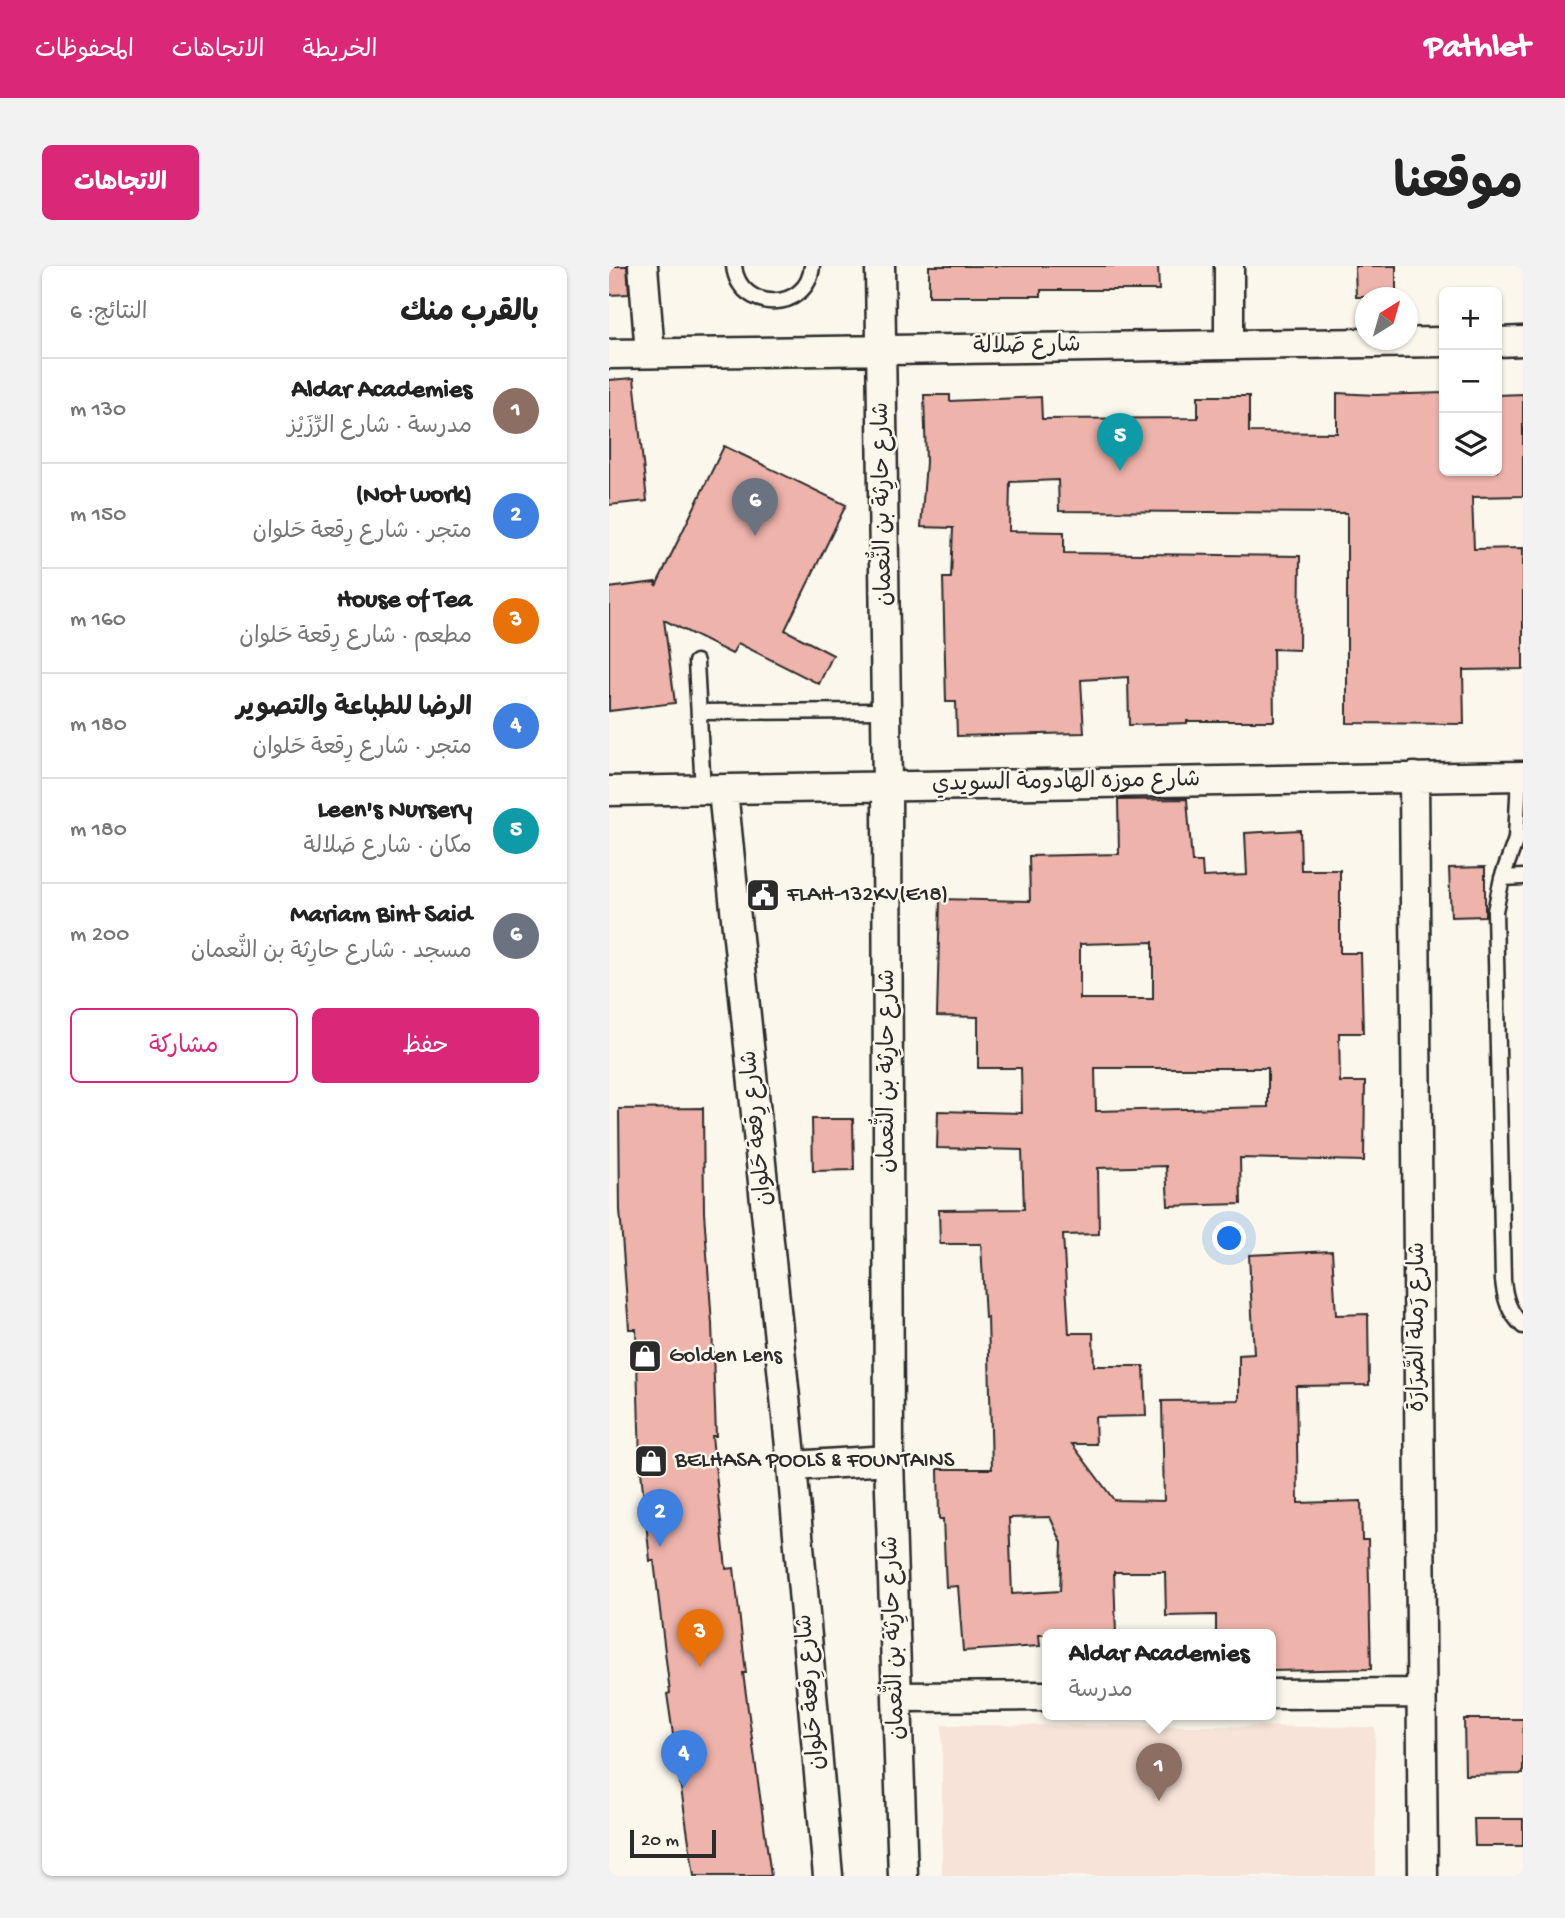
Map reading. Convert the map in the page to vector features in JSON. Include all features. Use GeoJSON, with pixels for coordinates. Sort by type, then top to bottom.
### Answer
{"type":"FeatureCollection","features":[{"type":"Feature","properties":{"kind":"street"},"geometry":{"type":"LineString","coordinates":[[643,266],[650,353]]}},
{"type":"Feature","properties":{"kind":"street","name":"شارع حارِثة بن النُّعمان"},"geometry":{"type":"LineString","coordinates":[[880,266],[887,787],[889,1460],[903,1876]]}},
{"type":"Feature","properties":{"kind":"street"},"geometry":{"type":"LineString","coordinates":[[1229,266],[1229,344]]}},
{"type":"Feature","properties":{"kind":"street"},"geometry":{"type":"LineString","coordinates":[[1502,342],[1523,341]]}},
{"type":"Feature","properties":{"kind":"street","name":"شارع صَلالة"},"geometry":{"type":"LineString","coordinates":[[609,354],[1439,342]]}},
{"type":"Feature","properties":{"kind":"street","name":"شارع موزه الهادومة السويدي"},"geometry":{"type":"LineString","coordinates":[[609,791],[1521,776]]}},
{"type":"Feature","properties":{"kind":"street","name":"شارع رَملة الصَّرَارَة"},"geometry":{"type":"LineString","coordinates":[[1414,777],[1423,1876]]}},
{"type":"Feature","properties":{"kind":"street","name":"شارع رِقعة حَلوان"},"geometry":{"type":"LineString","coordinates":[[713,791],[792,1466],[828,1876]]}},
{"type":"Feature","properties":{"kind":"street"},"geometry":{"type":"LineString","coordinates":[[792,1466],[889,1460]]}},
{"type":"Feature","properties":{"kind":"street"},"geometry":{"type":"LineString","coordinates":[[1276,1694],[1421,1693]]}},
{"type":"Feature","properties":{"kind":"street"},"geometry":{"type":"LineString","coordinates":[[898,1697],[1042,1696]]}},
{"type":"Feature","properties":{"kind":"lane"},"geometry":{"type":"LineString","coordinates":[[734,266],[739,283],[747,293],[771,303],[785,301],[796,295],[806,285],[812,266]]}},
{"type":"Feature","properties":{"kind":"lane"},"geometry":{"type":"LineString","coordinates":[[696,662],[699,712],[713,791]]}},
{"type":"Feature","properties":{"kind":"lane"},"geometry":{"type":"LineString","coordinates":[[699,712],[886,711]]}},
{"type":"Feature","properties":{"kind":"lane"},"geometry":{"type":"LineString","coordinates":[[1521,776],[1516,839],[1502,878],[1495,911],[1504,1298],[1523,1326]]}},
{"type":"Feature","properties":{"kind":"lane"},"geometry":{"type":"LineString","coordinates":[[1502,878],[1523,877]]}},
{"type":"Feature","properties":{"kind":"shaded area"},"geometry":{"type":"Polygon","coordinates":[[[942,1725],[1375,1727],[1375,1876],[942,1876],[942,1725]]]}},
{"type":"Feature","properties":{"kind":"building"},"geometry":{"type":"Polygon","coordinates":[[[609,266],[627,266],[629,294],[609,295],[609,266]]]}},
{"type":"Feature","properties":{"kind":"building"},"geometry":{"type":"Polygon","coordinates":[[[929,266],[1158,266],[1159,290],[1041,290],[1041,296],[929,296],[929,266]]]}},
{"type":"Feature","properties":{"kind":"building"},"geometry":{"type":"Polygon","coordinates":[[[1355,266],[1396,266],[1396,287],[1356,287],[1355,266]]]}},
{"type":"Feature","properties":{"kind":"building"},"geometry":{"type":"Polygon","coordinates":[[[634,378],[647,501],[609,505],[609,380],[634,378]]]}},
{"type":"Feature","properties":{"kind":"building"},"geometry":{"type":"Polygon","coordinates":[[[1337,393],[1439,393],[1439,476],[1502,476],[1502,395],[1523,394],[1523,496],[1472,497],[1474,549],[1523,548],[1523,669],[1463,670],[1464,724],[1347,723],[1347,513],[1059,511],[1058,480],[1010,482],[1009,531],[1064,532],[1064,553],[1300,556],[1299,650],[1273,649],[1274,721],[1187,721],[1129,725],[1128,677],[1081,680],[1084,733],[957,736],[956,702],[946,702],[943,578],[951,578],[953,528],[921,527],[926,462],[924,395],[950,395],[950,401],[1041,397],[1042,419],[1198,418],[1198,396],[1249,396],[1249,432],[1337,433],[1337,393]]]}},
{"type":"Feature","properties":{"kind":"building"},"geometry":{"type":"Polygon","coordinates":[[[724,446],[846,505],[785,630],[833,655],[819,684],[738,643],[732,654],[664,620],[675,703],[609,711],[609,588],[656,582],[656,586],[724,446]]]}},
{"type":"Feature","properties":{"kind":"building"},"geometry":{"type":"Polygon","coordinates":[[[1187,799],[1192,862],[1202,862],[1203,877],[1247,875],[1245,833],[1300,830],[1301,870],[1340,870],[1340,953],[1361,953],[1363,1033],[1339,1033],[1340,1082],[1365,1082],[1364,1161],[1240,1158],[1241,1204],[1168,1206],[1166,1166],[1098,1168],[1099,1234],[1063,1235],[1069,1333],[1093,1333],[1094,1366],[1144,1366],[1146,1416],[1095,1417],[1096,1444],[1072,1444],[1114,1500],[1164,1501],[1162,1401],[1239,1400],[1239,1355],[1254,1354],[1249,1255],[1332,1251],[1336,1315],[1368,1314],[1369,1385],[1296,1386],[1298,1503],[1361,1501],[1362,1540],[1368,1540],[1371,1669],[1276,1671],[1276,1629],[1216,1629],[1216,1615],[1166,1616],[1165,1572],[1114,1572],[1116,1629],[1042,1629],[1042,1635],[1039,1635],[1040,1646],[963,1651],[958,1586],[946,1587],[943,1519],[939,1519],[938,1469],[992,1469],[988,1317],[985,1318],[981,1244],[940,1244],[939,1210],[1024,1209],[1022,1150],[937,1148],[938,1111],[1022,1113],[1021,1068],[978,1068],[978,1017],[937,1016],[940,899],[1030,901],[1029,856],[1119,854],[1118,800],[1187,799]],[[1153,942],[1080,944],[1080,999],[1153,999],[1153,942]],[[1095,1068],[1096,1111],[1268,1107],[1268,1068],[1095,1068]],[[1050,1517],[1009,1518],[1012,1594],[1060,1591],[1062,1543],[1050,1517]]]}},
{"type":"Feature","properties":{"kind":"building"},"geometry":{"type":"Polygon","coordinates":[[[1485,867],[1485,916],[1451,917],[1449,868],[1485,867]]]}},
{"type":"Feature","properties":{"kind":"building"},"geometry":{"type":"Polygon","coordinates":[[[703,1108],[704,1212],[716,1436],[712,1436],[726,1569],[734,1568],[746,1673],[743,1673],[771,1876],[694,1876],[667,1694],[670,1693],[654,1561],[650,1561],[640,1461],[636,1329],[629,1329],[620,1210],[619,1109],[703,1108]]]}},
{"type":"Feature","properties":{"kind":"building"},"geometry":{"type":"Polygon","coordinates":[[[812,1119],[853,1119],[854,1170],[813,1171],[812,1119]]]}},
{"type":"Feature","properties":{"kind":"building"},"geometry":{"type":"Polygon","coordinates":[[[1464,1719],[1523,1719],[1523,1774],[1465,1775],[1464,1719]]]}},
{"type":"Feature","properties":{"kind":"building"},"geometry":{"type":"Polygon","coordinates":[[[1474,1819],[1523,1819],[1523,1846],[1475,1846],[1474,1819]]]}},
{"type":"Feature","properties":{"kind":"place","name":"Leen's Nursery"},"geometry":{"type":"Point","coordinates":[1120,471]}},
{"type":"Feature","properties":{"kind":"place","name":"Mariam Bint Said"},"geometry":{"type":"Point","coordinates":[755,536]}},
{"type":"Feature","properties":{"kind":"place","name":"FLAH-132KV(E18)"},"geometry":{"type":"Point","coordinates":[763,895]}},
{"type":"Feature","properties":{"kind":"place","name":"Golden Lens"},"geometry":{"type":"Point","coordinates":[645,1356]}},
{"type":"Feature","properties":{"kind":"place","name":"BELHASA POOLS & FOUNTAINS"},"geometry":{"type":"Point","coordinates":[651,1461]}},
{"type":"Feature","properties":{"kind":"place","name":"(Not work)"},"geometry":{"type":"Point","coordinates":[660,1547]}},
{"type":"Feature","properties":{"kind":"place","name":"House of Tea"},"geometry":{"type":"Point","coordinates":[700,1667]}},
{"type":"Feature","properties":{"kind":"place","name":"الرضا للطباعة والتصوير"},"geometry":{"type":"Point","coordinates":[684,1788]}},
{"type":"Feature","properties":{"kind":"place","name":"Aldar Academies"},"geometry":{"type":"Point","coordinates":[1159,1801]}}]}
